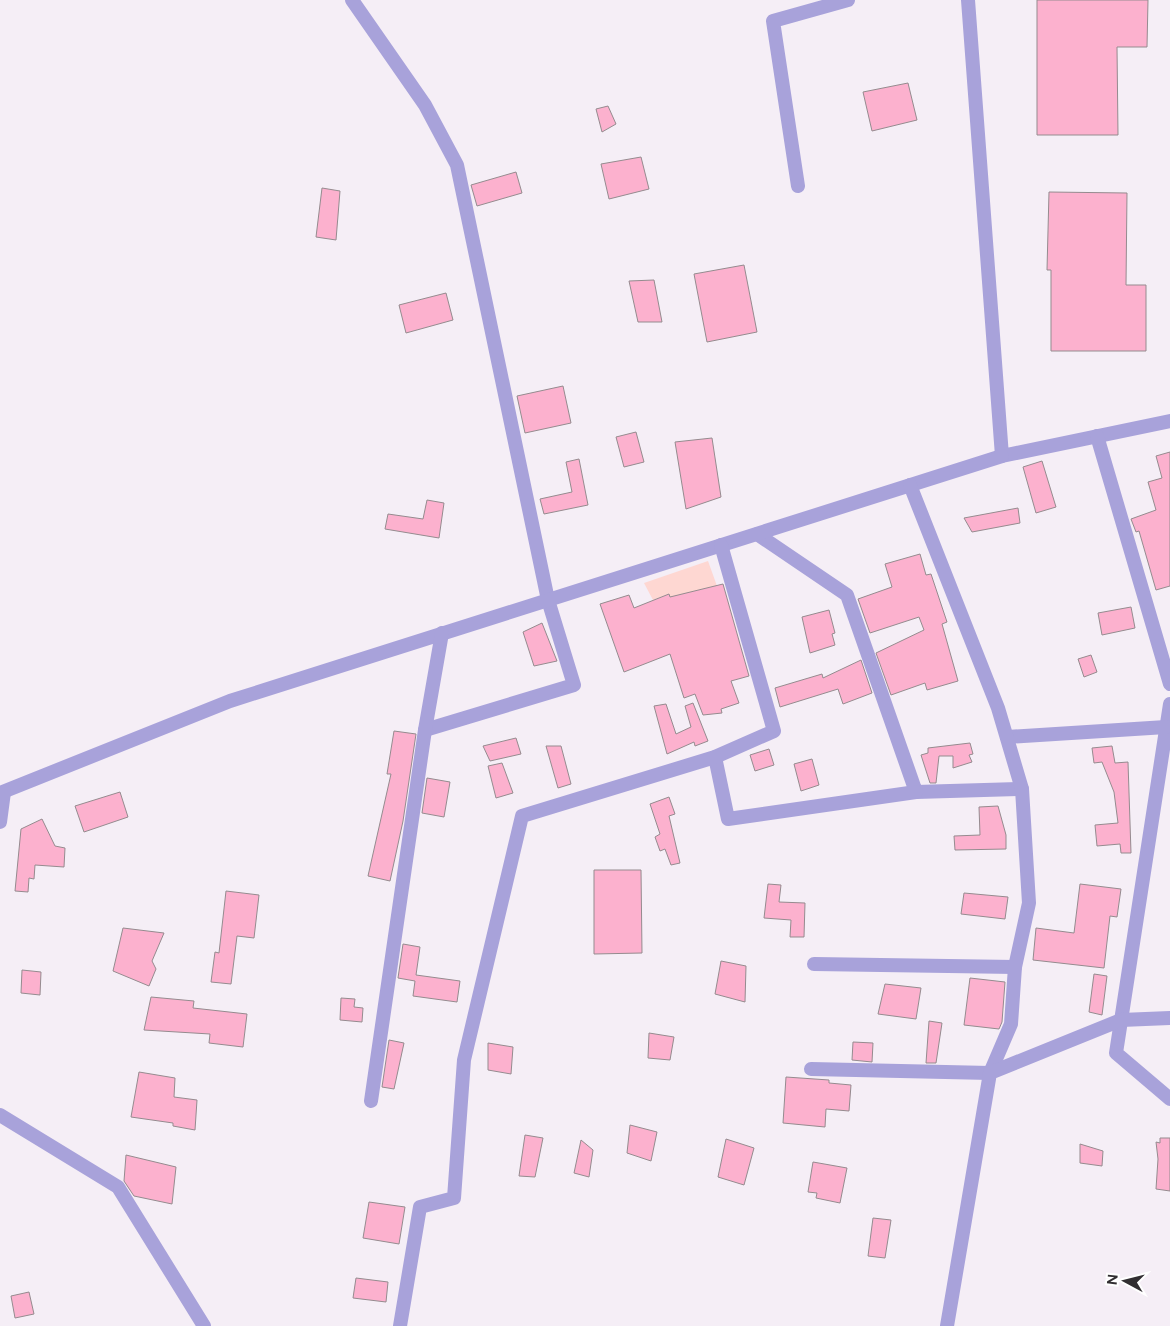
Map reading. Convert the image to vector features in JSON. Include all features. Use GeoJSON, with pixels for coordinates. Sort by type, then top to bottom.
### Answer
{"type":"FeatureCollection","features":[{"type":"Feature","properties":{"kind":"street"},"geometry":{"type":"LineString","coordinates":[[352,0],[425,105],[457,165],[548,600],[574,685],[425,730]]}},
{"type":"Feature","properties":{"kind":"street"},"geometry":{"type":"LineString","coordinates":[[798,186],[773,20],[848,0]]}},
{"type":"Feature","properties":{"kind":"street"},"geometry":{"type":"LineString","coordinates":[[968,0],[1002,456]]}},
{"type":"Feature","properties":{"kind":"street"},"geometry":{"type":"LineString","coordinates":[[0,822],[2,792],[230,701],[1002,456],[1170,421]]}},
{"type":"Feature","properties":{"kind":"street"},"geometry":{"type":"LineString","coordinates":[[1097,436],[1170,684]]}},
{"type":"Feature","properties":{"kind":"street"},"geometry":{"type":"LineString","coordinates":[[910,485],[998,708],[1022,789],[1029,903],[1015,967],[1012,1024],[990,1073],[947,1326]]}},
{"type":"Feature","properties":{"kind":"street"},"geometry":{"type":"LineString","coordinates":[[757,534],[847,595],[916,792]]}},
{"type":"Feature","properties":{"kind":"street"},"geometry":{"type":"LineString","coordinates":[[400,1326],[420,1207],[454,1198],[464,1060],[522,816],[715,757],[774,731],[721,545]]}},
{"type":"Feature","properties":{"kind":"street"},"geometry":{"type":"LineString","coordinates":[[1155,634],[1170,632]]}},
{"type":"Feature","properties":{"kind":"street"},"geometry":{"type":"LineString","coordinates":[[371,1100],[425,730],[442,633]]}},
{"type":"Feature","properties":{"kind":"street"},"geometry":{"type":"LineString","coordinates":[[1170,704],[1116,1053],[1170,1099]]}},
{"type":"Feature","properties":{"kind":"street"},"geometry":{"type":"LineString","coordinates":[[1007,738],[1166,727]]}},
{"type":"Feature","properties":{"kind":"street"},"geometry":{"type":"LineString","coordinates":[[715,757],[728,819],[916,792],[1022,789]]}},
{"type":"Feature","properties":{"kind":"street"},"geometry":{"type":"LineString","coordinates":[[814,964],[1015,967]]}},
{"type":"Feature","properties":{"kind":"street"},"geometry":{"type":"LineString","coordinates":[[811,1069],[990,1073],[1121,1020],[1170,1018]]}},
{"type":"Feature","properties":{"kind":"street"},"geometry":{"type":"LineString","coordinates":[[0,1115],[118,1187],[204,1326]]}},
{"type":"Feature","properties":{"kind":"shaded area"},"geometry":{"type":"Polygon","coordinates":[[[708,561],[717,586],[698,675],[669,594],[653,600],[644,583],[708,561]]]}},
{"type":"Feature","properties":{"kind":"building"},"geometry":{"type":"Polygon","coordinates":[[[1037,0],[1148,0],[1147,47],[1117,47],[1118,135],[1037,135],[1037,0]]]}},
{"type":"Feature","properties":{"kind":"building"},"geometry":{"type":"Polygon","coordinates":[[[908,83],[917,120],[872,131],[863,92],[908,83]]]}},
{"type":"Feature","properties":{"kind":"building"},"geometry":{"type":"Polygon","coordinates":[[[608,106],[616,124],[602,132],[596,109],[608,106]]]}},
{"type":"Feature","properties":{"kind":"building"},"geometry":{"type":"Polygon","coordinates":[[[641,157],[649,189],[609,199],[601,164],[641,157]]]}},
{"type":"Feature","properties":{"kind":"building"},"geometry":{"type":"Polygon","coordinates":[[[516,172],[522,193],[477,206],[471,185],[516,172]]]}},
{"type":"Feature","properties":{"kind":"building"},"geometry":{"type":"Polygon","coordinates":[[[322,188],[340,191],[336,240],[316,237],[322,188]]]}},
{"type":"Feature","properties":{"kind":"building"},"geometry":{"type":"Polygon","coordinates":[[[1049,192],[1127,193],[1126,285],[1146,285],[1146,351],[1051,351],[1051,270],[1047,270],[1049,192]]]}},
{"type":"Feature","properties":{"kind":"building"},"geometry":{"type":"Polygon","coordinates":[[[744,265],[757,332],[707,342],[694,274],[744,265]]]}},
{"type":"Feature","properties":{"kind":"building"},"geometry":{"type":"Polygon","coordinates":[[[654,280],[662,322],[638,322],[629,281],[654,280]]]}},
{"type":"Feature","properties":{"kind":"building"},"geometry":{"type":"Polygon","coordinates":[[[446,293],[453,320],[406,333],[399,305],[446,293]]]}},
{"type":"Feature","properties":{"kind":"building"},"geometry":{"type":"Polygon","coordinates":[[[563,386],[571,423],[525,433],[517,396],[563,386]]]}},
{"type":"Feature","properties":{"kind":"building"},"geometry":{"type":"Polygon","coordinates":[[[636,432],[644,462],[624,467],[616,437],[636,432]]]}},
{"type":"Feature","properties":{"kind":"building"},"geometry":{"type":"Polygon","coordinates":[[[712,438],[721,497],[686,509],[675,442],[712,438]]]}},
{"type":"Feature","properties":{"kind":"building"},"geometry":{"type":"Polygon","coordinates":[[[1170,452],[1170,586],[1156,590],[1139,531],[1136,532],[1131,519],[1156,510],[1148,482],[1162,478],[1156,456],[1170,452]]]}},
{"type":"Feature","properties":{"kind":"building"},"geometry":{"type":"Polygon","coordinates":[[[579,459],[588,505],[544,514],[540,499],[572,492],[566,462],[579,459]]]}},
{"type":"Feature","properties":{"kind":"building"},"geometry":{"type":"Polygon","coordinates":[[[1042,461],[1056,507],[1036,513],[1023,467],[1042,461]]]}},
{"type":"Feature","properties":{"kind":"building"},"geometry":{"type":"Polygon","coordinates":[[[427,500],[444,503],[439,538],[385,529],[388,514],[423,519],[427,500]]]}},
{"type":"Feature","properties":{"kind":"building"},"geometry":{"type":"Polygon","coordinates":[[[1018,508],[1020,523],[972,532],[964,518],[1018,508]]]}},
{"type":"Feature","properties":{"kind":"building"},"geometry":{"type":"Polygon","coordinates":[[[920,554],[926,575],[931,574],[947,622],[942,624],[958,681],[927,690],[925,683],[891,695],[876,653],[924,630],[919,617],[870,633],[858,599],[892,587],[885,564],[920,554]]]}},
{"type":"Feature","properties":{"kind":"building"},"geometry":{"type":"Polygon","coordinates":[[[723,584],[749,676],[731,681],[739,703],[721,709],[722,713],[703,715],[695,694],[684,698],[670,654],[624,672],[600,604],[629,595],[634,608],[669,594],[670,597],[723,584]]]}},
{"type":"Feature","properties":{"kind":"building"},"geometry":{"type":"Polygon","coordinates":[[[1131,607],[1135,628],[1102,635],[1098,613],[1131,607]]]}},
{"type":"Feature","properties":{"kind":"building"},"geometry":{"type":"Polygon","coordinates":[[[829,610],[835,633],[832,634],[835,645],[810,653],[802,617],[829,610]]]}},
{"type":"Feature","properties":{"kind":"building"},"geometry":{"type":"Polygon","coordinates":[[[542,623],[557,661],[534,666],[523,632],[542,623]]]}},
{"type":"Feature","properties":{"kind":"building"},"geometry":{"type":"Polygon","coordinates":[[[1091,655],[1097,672],[1084,677],[1078,659],[1091,655]]]}},
{"type":"Feature","properties":{"kind":"building"},"geometry":{"type":"Polygon","coordinates":[[[861,660],[872,693],[843,704],[838,689],[780,707],[775,688],[822,674],[823,678],[861,660]]]}},
{"type":"Feature","properties":{"kind":"building"},"geometry":{"type":"Polygon","coordinates":[[[693,703],[708,741],[695,746],[694,742],[667,754],[654,706],[666,704],[676,734],[691,727],[685,706],[693,703]]]}},
{"type":"Feature","properties":{"kind":"building"},"geometry":{"type":"Polygon","coordinates":[[[394,731],[416,734],[403,821],[390,881],[368,876],[391,774],[387,774],[394,731]]]}},
{"type":"Feature","properties":{"kind":"building"},"geometry":{"type":"Polygon","coordinates":[[[516,738],[521,754],[490,761],[483,746],[516,738]]]}},
{"type":"Feature","properties":{"kind":"building"},"geometry":{"type":"Polygon","coordinates":[[[970,743],[973,754],[969,755],[972,762],[953,768],[953,756],[939,756],[936,783],[930,783],[921,755],[928,753],[928,748],[970,743]]]}},
{"type":"Feature","properties":{"kind":"building"},"geometry":{"type":"Polygon","coordinates":[[[546,746],[561,746],[571,784],[558,788],[546,746]]]}},
{"type":"Feature","properties":{"kind":"building"},"geometry":{"type":"Polygon","coordinates":[[[1112,746],[1115,763],[1128,762],[1131,853],[1121,853],[1120,844],[1097,846],[1095,825],[1118,823],[1114,792],[1102,762],[1094,763],[1092,748],[1112,746]]]}},
{"type":"Feature","properties":{"kind":"building"},"geometry":{"type":"Polygon","coordinates":[[[769,749],[774,765],[755,771],[750,755],[769,749]]]}},
{"type":"Feature","properties":{"kind":"building"},"geometry":{"type":"Polygon","coordinates":[[[812,759],[819,785],[801,791],[794,764],[812,759]]]}},
{"type":"Feature","properties":{"kind":"building"},"geometry":{"type":"Polygon","coordinates":[[[502,763],[513,793],[496,798],[488,766],[502,763]]]}},
{"type":"Feature","properties":{"kind":"building"},"geometry":{"type":"Polygon","coordinates":[[[427,778],[450,782],[444,817],[422,813],[427,778]]]}},
{"type":"Feature","properties":{"kind":"building"},"geometry":{"type":"Polygon","coordinates":[[[120,792],[128,817],[84,832],[75,806],[120,792]]]}},
{"type":"Feature","properties":{"kind":"building"},"geometry":{"type":"Polygon","coordinates":[[[669,797],[675,814],[669,816],[680,863],[671,865],[665,849],[660,851],[655,837],[660,834],[650,804],[669,797]]]}},
{"type":"Feature","properties":{"kind":"building"},"geometry":{"type":"Polygon","coordinates":[[[998,806],[1006,835],[1006,849],[955,850],[954,836],[980,835],[979,807],[998,806]]]}},
{"type":"Feature","properties":{"kind":"building"},"geometry":{"type":"Polygon","coordinates":[[[42,819],[55,846],[65,848],[64,867],[35,865],[34,879],[29,878],[28,892],[15,891],[21,829],[42,819]]]}},
{"type":"Feature","properties":{"kind":"building"},"geometry":{"type":"Polygon","coordinates":[[[594,870],[641,870],[642,953],[594,954],[594,870]]]}},
{"type":"Feature","properties":{"kind":"building"},"geometry":{"type":"Polygon","coordinates":[[[768,884],[781,885],[779,902],[805,903],[804,937],[790,937],[791,920],[764,918],[768,884]]]}},
{"type":"Feature","properties":{"kind":"building"},"geometry":{"type":"Polygon","coordinates":[[[1080,884],[1121,889],[1117,917],[1110,916],[1104,968],[1033,960],[1036,928],[1074,933],[1080,884]]]}},
{"type":"Feature","properties":{"kind":"building"},"geometry":{"type":"Polygon","coordinates":[[[226,891],[259,895],[254,938],[237,936],[231,984],[211,982],[215,952],[219,953],[226,891]]]}},
{"type":"Feature","properties":{"kind":"building"},"geometry":{"type":"Polygon","coordinates":[[[964,893],[1008,897],[1005,919],[961,914],[964,893]]]}},
{"type":"Feature","properties":{"kind":"building"},"geometry":{"type":"Polygon","coordinates":[[[123,928],[164,933],[152,961],[156,969],[149,986],[113,971],[123,928]]]}},
{"type":"Feature","properties":{"kind":"building"},"geometry":{"type":"Polygon","coordinates":[[[403,944],[420,947],[416,975],[460,981],[457,1002],[413,996],[415,981],[398,978],[403,944]]]}},
{"type":"Feature","properties":{"kind":"building"},"geometry":{"type":"Polygon","coordinates":[[[721,961],[746,966],[745,1002],[715,994],[721,961]]]}},
{"type":"Feature","properties":{"kind":"building"},"geometry":{"type":"Polygon","coordinates":[[[22,970],[41,972],[40,995],[21,993],[22,970]]]}},
{"type":"Feature","properties":{"kind":"building"},"geometry":{"type":"Polygon","coordinates":[[[1094,974],[1107,976],[1102,1015],[1089,1012],[1094,974]]]}},
{"type":"Feature","properties":{"kind":"building"},"geometry":{"type":"Polygon","coordinates":[[[970,978],[1005,982],[1002,1022],[999,1029],[964,1025],[970,978]]]}},
{"type":"Feature","properties":{"kind":"building"},"geometry":{"type":"Polygon","coordinates":[[[885,984],[921,988],[916,1019],[878,1014],[885,984]]]}},
{"type":"Feature","properties":{"kind":"building"},"geometry":{"type":"Polygon","coordinates":[[[151,997],[194,1001],[193,1008],[247,1014],[243,1047],[209,1043],[210,1034],[144,1030],[151,997]]]}},
{"type":"Feature","properties":{"kind":"building"},"geometry":{"type":"Polygon","coordinates":[[[341,998],[355,999],[354,1007],[363,1008],[362,1022],[340,1020],[341,998]]]}},
{"type":"Feature","properties":{"kind":"building"},"geometry":{"type":"Polygon","coordinates":[[[929,1021],[942,1023],[936,1063],[926,1063],[929,1021]]]}},
{"type":"Feature","properties":{"kind":"building"},"geometry":{"type":"Polygon","coordinates":[[[649,1033],[674,1037],[670,1060],[648,1058],[649,1033]]]}},
{"type":"Feature","properties":{"kind":"building"},"geometry":{"type":"Polygon","coordinates":[[[389,1040],[404,1043],[394,1089],[382,1087],[389,1040]]]}},
{"type":"Feature","properties":{"kind":"building"},"geometry":{"type":"Polygon","coordinates":[[[853,1042],[873,1043],[872,1062],[852,1060],[853,1042]]]}},
{"type":"Feature","properties":{"kind":"building"},"geometry":{"type":"Polygon","coordinates":[[[488,1043],[513,1047],[511,1074],[488,1070],[488,1043]]]}},
{"type":"Feature","properties":{"kind":"building"},"geometry":{"type":"Polygon","coordinates":[[[139,1072],[175,1078],[174,1097],[197,1100],[195,1130],[173,1126],[173,1123],[131,1117],[139,1072]]]}},
{"type":"Feature","properties":{"kind":"building"},"geometry":{"type":"Polygon","coordinates":[[[786,1077],[829,1080],[829,1083],[851,1085],[849,1111],[826,1109],[825,1127],[783,1123],[786,1077]]]}},
{"type":"Feature","properties":{"kind":"building"},"geometry":{"type":"Polygon","coordinates":[[[630,1125],[657,1132],[651,1161],[627,1153],[630,1125]]]}},
{"type":"Feature","properties":{"kind":"building"},"geometry":{"type":"Polygon","coordinates":[[[525,1135],[543,1138],[535,1177],[519,1176],[525,1135]]]}},
{"type":"Feature","properties":{"kind":"building"},"geometry":{"type":"Polygon","coordinates":[[[1160,1138],[1170,1138],[1170,1191],[1156,1189],[1158,1159],[1156,1142],[1160,1143],[1160,1138]]]}},
{"type":"Feature","properties":{"kind":"building"},"geometry":{"type":"Polygon","coordinates":[[[726,1139],[754,1148],[744,1185],[718,1177],[726,1139]]]}},
{"type":"Feature","properties":{"kind":"building"},"geometry":{"type":"Polygon","coordinates":[[[581,1140],[593,1150],[589,1177],[574,1173],[581,1140]]]}},
{"type":"Feature","properties":{"kind":"building"},"geometry":{"type":"Polygon","coordinates":[[[1080,1144],[1103,1151],[1102,1166],[1080,1163],[1080,1144]]]}},
{"type":"Feature","properties":{"kind":"building"},"geometry":{"type":"Polygon","coordinates":[[[126,1155],[176,1167],[172,1204],[134,1196],[124,1181],[126,1155]]]}},
{"type":"Feature","properties":{"kind":"building"},"geometry":{"type":"Polygon","coordinates":[[[813,1162],[847,1168],[840,1203],[816,1198],[817,1193],[808,1192],[813,1162]]]}},
{"type":"Feature","properties":{"kind":"building"},"geometry":{"type":"Polygon","coordinates":[[[369,1202],[405,1207],[399,1244],[363,1238],[369,1202]]]}},
{"type":"Feature","properties":{"kind":"building"},"geometry":{"type":"Polygon","coordinates":[[[873,1218],[891,1220],[885,1258],[868,1256],[873,1218]]]}},
{"type":"Feature","properties":{"kind":"building"},"geometry":{"type":"Polygon","coordinates":[[[356,1278],[388,1282],[386,1302],[353,1298],[356,1278]]]}},
{"type":"Feature","properties":{"kind":"building"},"geometry":{"type":"Polygon","coordinates":[[[29,1292],[34,1314],[15,1318],[11,1296],[29,1292]]]}}]}
